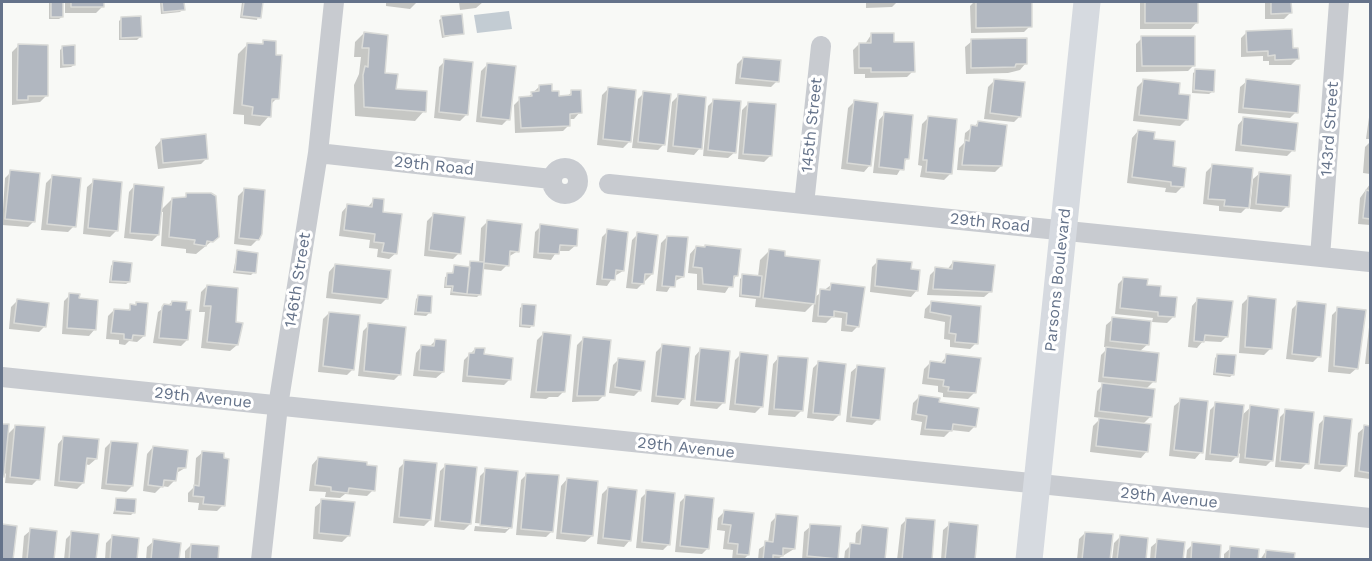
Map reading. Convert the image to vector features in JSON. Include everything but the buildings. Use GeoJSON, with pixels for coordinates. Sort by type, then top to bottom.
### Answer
{"type":"FeatureCollection","features":[{"type":"Feature","properties":{"kind":"street","name":"146th Street"},"geometry":{"type":"LineString","coordinates":[[261,560],[278,406],[318,153],[334,2]]}},
{"type":"Feature","properties":{"kind":"street","name":"Parsons Boulevard"},"geometry":{"type":"LineString","coordinates":[[1029,560],[1087,2]]}},
{"type":"Feature","properties":{"kind":"street","name":"143rd Street"},"geometry":{"type":"LineString","coordinates":[[1320,257],[1339,2]]}},
{"type":"Feature","properties":{"kind":"street","name":"145th Street"},"geometry":{"type":"LineString","coordinates":[[804,204],[821,46]]}},
{"type":"Feature","properties":{"kind":"street","name":"29th Road"},"geometry":{"type":"LineString","coordinates":[[318,153],[551,179]]}},
{"type":"Feature","properties":{"kind":"street","name":"29th Road"},"geometry":{"type":"LineString","coordinates":[[609,184],[1371,262]]}},
{"type":"Feature","properties":{"kind":"street","name":"29th Avenue"},"geometry":{"type":"LineString","coordinates":[[2,377],[1371,518]]}},
{"type":"Feature","properties":{"kind":"shaded area"},"geometry":{"type":"Polygon","coordinates":[[[509,11],[512,29],[477,33],[474,15],[509,11]]]}}]}
